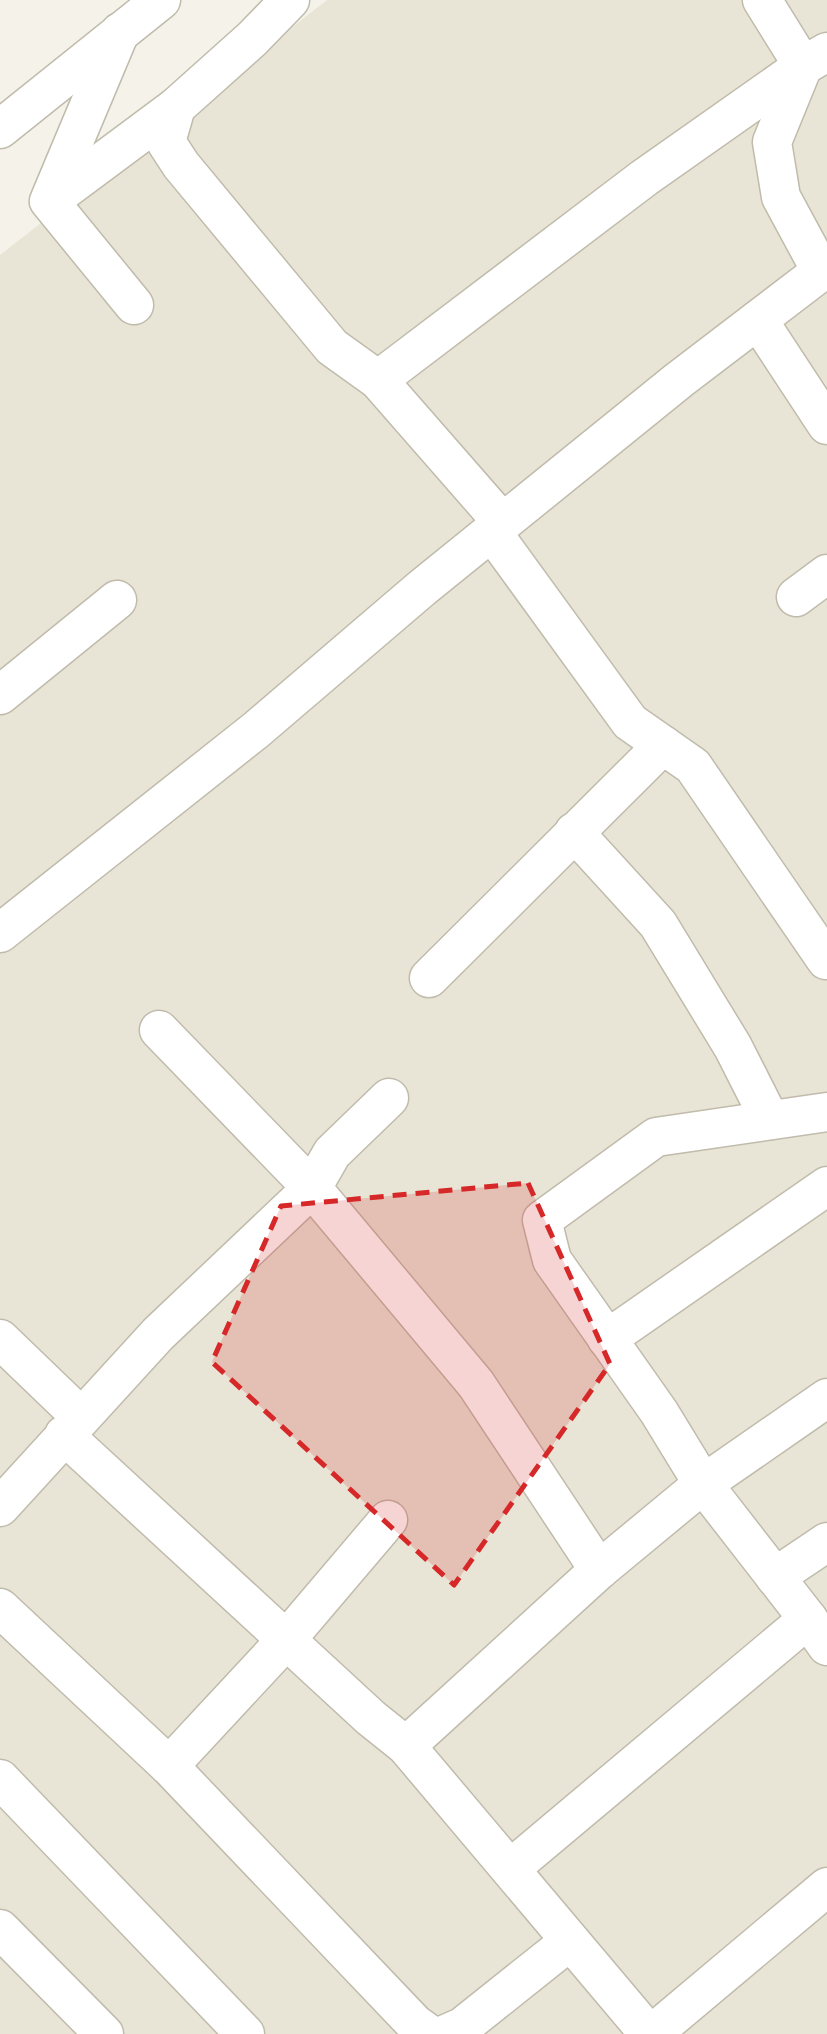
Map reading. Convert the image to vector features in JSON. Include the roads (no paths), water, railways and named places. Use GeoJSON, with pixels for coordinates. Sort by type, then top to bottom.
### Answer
{"type":"FeatureCollection","features":[{"type":"Feature","properties":{"kind":"street"},"geometry":{"type":"LineString","coordinates":[[0,129],[161,0]]}},
{"type":"Feature","properties":{"kind":"street"},"geometry":{"type":"LineString","coordinates":[[49,201],[176,107],[252,39],[290,0]]}},
{"type":"Feature","properties":{"kind":"street"},"geometry":{"type":"LineString","coordinates":[[762,0],[815,59]]}},
{"type":"Feature","properties":{"kind":"street"},"geometry":{"type":"LineString","coordinates":[[49,201],[120,32]]}},
{"type":"Feature","properties":{"kind":"street"},"geometry":{"type":"LineString","coordinates":[[377,380],[644,178],[815,59]]}},
{"type":"Feature","properties":{"kind":"street"},"geometry":{"type":"LineString","coordinates":[[0,933],[256,730],[422,588],[679,380],[824,269],[781,197],[772,142],[815,59]]}},
{"type":"Feature","properties":{"kind":"street"},"geometry":{"type":"LineString","coordinates":[[176,107],[166,142],[181,165],[332,347],[377,380],[497,527],[629,722],[693,766],[821,939]]}},
{"type":"Feature","properties":{"kind":"street"},"geometry":{"type":"LineString","coordinates":[[49,201],[134,305]]}},
{"type":"Feature","properties":{"kind":"street"},"geometry":{"type":"LineString","coordinates":[[758,320],[827,425]]}},
{"type":"Feature","properties":{"kind":"street"},"geometry":{"type":"LineString","coordinates":[[796,597],[827,574]]}},
{"type":"Feature","properties":{"kind":"street"},"geometry":{"type":"LineString","coordinates":[[0,695],[117,600]]}},
{"type":"Feature","properties":{"kind":"street"},"geometry":{"type":"LineString","coordinates":[[429,978],[663,745]]}},
{"type":"Feature","properties":{"kind":"street"},"geometry":{"type":"LineString","coordinates":[[574,832],[658,924],[733,1047],[770,1120]]}},
{"type":"Feature","properties":{"kind":"street"},"geometry":{"type":"LineString","coordinates":[[159,1030],[312,1188],[476,1384],[599,1570]]}},
{"type":"Feature","properties":{"kind":"street"},"geometry":{"type":"LineString","coordinates":[[0,1507],[158,1334],[312,1188],[332,1153],[389,1098]]}},
{"type":"Feature","properties":{"kind":"street"},"geometry":{"type":"LineString","coordinates":[[510,1869],[818,1633],[704,1484],[659,1412],[552,1260],[542,1220],[656,1137],[827,1112]]}},
{"type":"Feature","properties":{"kind":"street"},"geometry":{"type":"LineString","coordinates":[[607,1339],[827,1186]]}},
{"type":"Feature","properties":{"kind":"street"},"geometry":{"type":"LineString","coordinates":[[0,1339],[73,1426],[286,1640],[371,1718],[406,1746],[651,2034],[827,1887]]}},
{"type":"Feature","properties":{"kind":"street"},"geometry":{"type":"LineString","coordinates":[[406,1746],[599,1570],[704,1484],[827,1398]]}},
{"type":"Feature","properties":{"kind":"street"},"geometry":{"type":"LineString","coordinates":[[169,1766],[286,1640],[388,1520]]}},
{"type":"Feature","properties":{"kind":"street"},"geometry":{"type":"LineString","coordinates":[[775,1577],[827,1542]]}},
{"type":"Feature","properties":{"kind":"street"},"geometry":{"type":"LineString","coordinates":[[0,1608],[169,1766],[415,2024],[429,2034]]}},
{"type":"Feature","properties":{"kind":"street"},"geometry":{"type":"LineString","coordinates":[[0,1779],[245,2034]]}},
{"type":"Feature","properties":{"kind":"street"},"geometry":{"type":"LineString","coordinates":[[0,1929],[104,2034]]}},
{"type":"Feature","properties":{"kind":"street"},"geometry":{"type":"LineString","coordinates":[[446,2034],[463,2027],[570,1941]]}}]}
